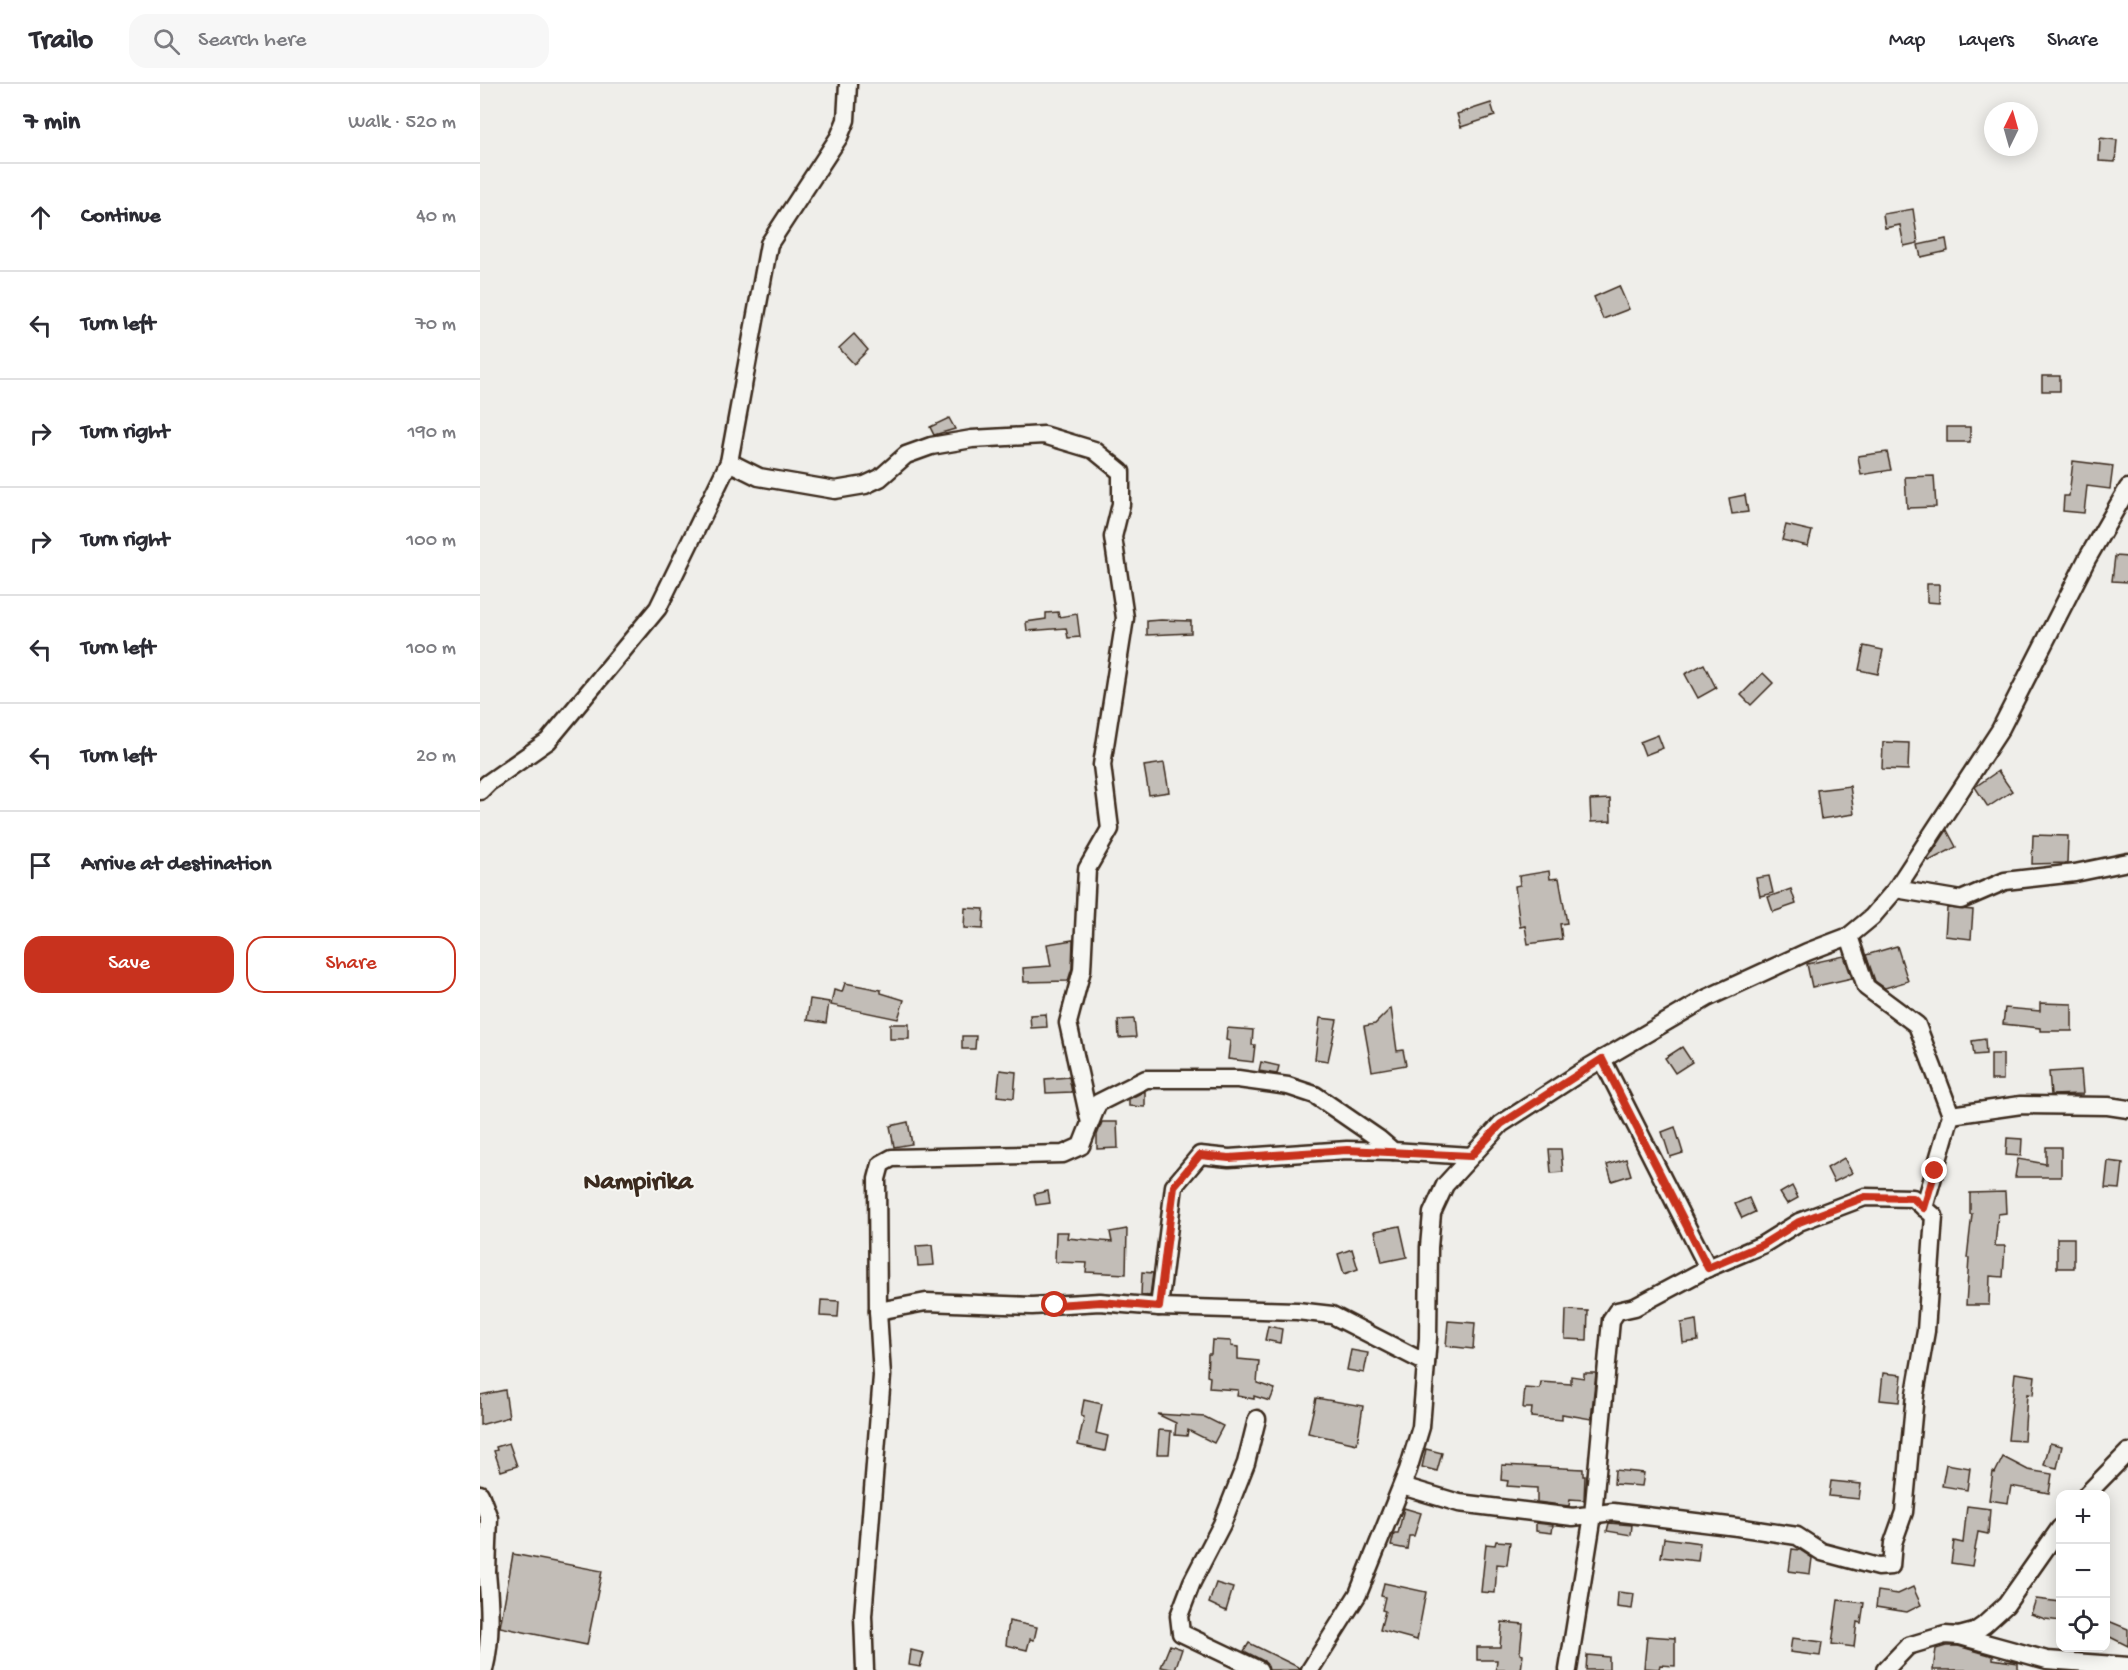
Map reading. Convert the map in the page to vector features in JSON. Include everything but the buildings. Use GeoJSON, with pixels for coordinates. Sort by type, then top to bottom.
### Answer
{"type":"FeatureCollection","features":[{"type":"Feature","properties":{"kind":"street"},"geometry":{"type":"LineString","coordinates":[[480,791],[548,741],[658,608],[729,462],[769,244],[839,137],[846,120],[848,84]]}},
{"type":"Feature","properties":{"kind":"street"},"geometry":{"type":"LineString","coordinates":[[729,462],[759,477],[835,490],[865,485],[880,478],[906,455],[931,446],[972,438],[1044,435],[1095,450],[1121,472],[1121,504],[1113,537],[1125,618],[1102,765],[1110,829],[1087,869],[1082,970],[1068,1023],[1090,1124]]}},
{"type":"Feature","properties":{"kind":"street"},"geometry":{"type":"LineString","coordinates":[[1310,1670],[1358,1594],[1402,1486],[1421,1427],[1432,1213],[1444,1185],[1501,1124],[1602,1059],[1707,998],[1807,952],[1849,936],[1872,917],[1896,889],[2000,729],[2087,559],[2128,488]]}},
{"type":"Feature","properties":{"kind":"street"},"geometry":{"type":"LineString","coordinates":[[1896,889],[1960,900],[2005,881],[2075,873],[2128,862]]}},
{"type":"Feature","properties":{"kind":"street"},"geometry":{"type":"LineString","coordinates":[[1849,936],[1866,987],[1917,1024],[1951,1115],[1924,1208]]}},
{"type":"Feature","properties":{"kind":"street"},"geometry":{"type":"LineString","coordinates":[[1602,1059],[1708,1268]]}},
{"type":"Feature","properties":{"kind":"street"},"geometry":{"type":"LineString","coordinates":[[865,1670],[863,1616],[882,1376],[878,1311],[877,1179],[881,1164],[892,1158],[1063,1154],[1081,1146],[1098,1103],[1146,1079],[1238,1079],[1288,1086],[1315,1095],[1393,1151]]}},
{"type":"Feature","properties":{"kind":"street"},"geometry":{"type":"LineString","coordinates":[[1951,1115],[2021,1105],[2108,1106],[2128,1109]]}},
{"type":"Feature","properties":{"kind":"street"},"geometry":{"type":"LineString","coordinates":[[1159,1307],[1174,1186],[1200,1155],[1229,1158],[1347,1150],[1471,1156]]}},
{"type":"Feature","properties":{"kind":"street"},"geometry":{"type":"LineString","coordinates":[[1402,1486],[1460,1503],[1573,1517],[1593,1515],[1612,1512],[1797,1536],[1822,1552],[1878,1567],[1891,1566],[1893,1543],[1904,1512],[1915,1394],[1926,1331],[1934,1216],[1913,1198],[1865,1197],[1799,1222],[1762,1245],[1708,1268],[1635,1307],[1617,1311],[1611,1320],[1593,1515],[1568,1670]]}},
{"type":"Feature","properties":{"kind":"street"},"geometry":{"type":"LineString","coordinates":[[878,1311],[926,1302],[1032,1306],[1101,1302],[1159,1307],[1297,1311],[1332,1315],[1426,1363]]}},
{"type":"Feature","properties":{"kind":"street"},"geometry":{"type":"LineString","coordinates":[[1257,1419],[1246,1463],[1222,1524],[1192,1582],[1179,1616],[1181,1633],[1259,1670]]}},
{"type":"Feature","properties":{"kind":"street"},"geometry":{"type":"LineString","coordinates":[[2091,1490],[2128,1452]]}},
{"type":"Feature","properties":{"kind":"street"},"geometry":{"type":"LineString","coordinates":[[480,1494],[489,1518],[483,1571],[489,1648],[484,1670]]}},
{"type":"Feature","properties":{"kind":"street"},"geometry":{"type":"LineString","coordinates":[[1959,1636],[1974,1632],[2006,1605],[2056,1535]]}},
{"type":"Feature","properties":{"kind":"street"},"geometry":{"type":"LineString","coordinates":[[1885,1670],[1908,1647],[1945,1635],[1959,1636],[2047,1660],[2128,1666]]}},
{"type":"Feature","properties":{"kind":"district","name":"Nampirika"},"geometry":{"type":"Point","coordinates":[638,1183]}},
{"type":"Feature","properties":{"kind":"route"},"geometry":{"type":"LineString","coordinates":[[1055,1305],[1101,1302],[1159,1307],[1174,1186],[1200,1155],[1229,1158],[1347,1150],[1471,1156],[1501,1124],[1602,1059],[1708,1268],[1762,1245],[1799,1222],[1865,1197],[1913,1198],[1924,1208],[1935,1171]]}}]}
